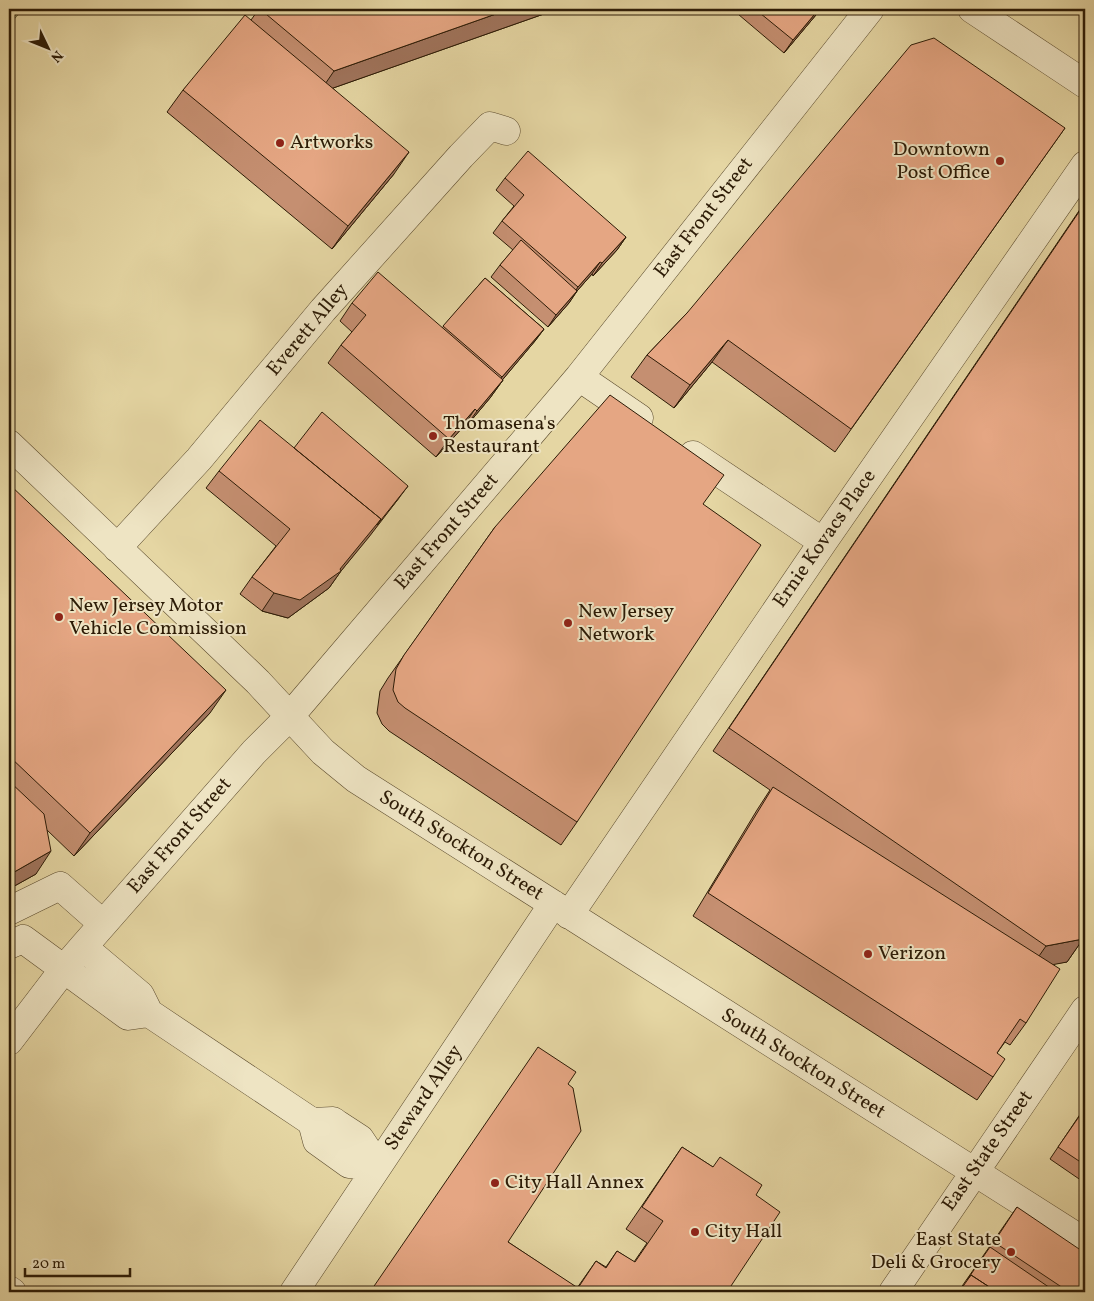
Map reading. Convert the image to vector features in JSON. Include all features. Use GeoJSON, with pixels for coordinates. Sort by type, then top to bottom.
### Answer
{"type":"FeatureCollection","features":[{"type":"Feature","properties":{"kind":"street","name":"East Front Street"},"geometry":{"type":"LineString","coordinates":[[9,1041],[64,969],[254,752],[290,716],[579,378],[870,9]]}},
{"type":"Feature","properties":{"kind":"street"},"geometry":{"type":"LineString","coordinates":[[972,9],[1085,84]]}},
{"type":"Feature","properties":{"kind":"street","name":"Everett Alley"},"geometry":{"type":"LineString","coordinates":[[117,548],[199,459],[323,310],[461,156],[490,126],[506,131]]}},
{"type":"Feature","properties":{"kind":"street","name":"Ernie Kovacs Place"},"geometry":{"type":"LineString","coordinates":[[561,909],[823,542],[1085,165]]}},
{"type":"Feature","properties":{"kind":"street"},"geometry":{"type":"LineString","coordinates":[[579,378],[823,542]]}},
{"type":"Feature","properties":{"kind":"street","name":"South Stockton Street"},"geometry":{"type":"LineString","coordinates":[[9,444],[258,682],[323,752],[356,778],[1085,1242]]}},
{"type":"Feature","properties":{"kind":"street"},"geometry":{"type":"LineString","coordinates":[[9,911],[60,886],[103,924]]}},
{"type":"Feature","properties":{"kind":"street","name":"Steward Alley"},"geometry":{"type":"LineString","coordinates":[[294,1292],[378,1166],[561,909]]}},
{"type":"Feature","properties":{"kind":"street"},"geometry":{"type":"LineString","coordinates":[[9,946],[22,939],[128,1016],[150,1013]]}},
{"type":"Feature","properties":{"kind":"street"},"geometry":{"type":"LineString","coordinates":[[83,947],[140,995],[150,1013],[312,1122],[333,1121],[360,1139],[378,1166]]}},
{"type":"Feature","properties":{"kind":"street","name":"East State Street"},"geometry":{"type":"LineString","coordinates":[[892,1292],[1085,1010]]}},
{"type":"Feature","properties":{"kind":"green space"},"geometry":{"type":"Polygon","coordinates":[[[9,9],[23,9],[9,25],[9,9]]]}},
{"type":"Feature","properties":{"kind":"building"},"geometry":{"type":"Polygon","coordinates":[[[260,9],[510,9],[334,71],[260,9]]]}},
{"type":"Feature","properties":{"kind":"building"},"geometry":{"type":"Polygon","coordinates":[[[755,9],[819,9],[793,40],[755,9]]]}},
{"type":"Feature","properties":{"kind":"building","name":"Artworks"},"geometry":{"type":"Polygon","coordinates":[[[245,15],[409,152],[348,226],[183,90],[245,15]]]}},
{"type":"Feature","properties":{"kind":"building"},"geometry":{"type":"Polygon","coordinates":[[[934,38],[1065,128],[851,429],[728,340],[690,385],[647,355],[687,313],[911,45],[934,38]]]}},
{"type":"Feature","properties":{"kind":"building"},"geometry":{"type":"Polygon","coordinates":[[[528,151],[626,237],[578,287],[502,221],[524,195],[505,178],[528,151]]]}},
{"type":"Feature","properties":{"kind":"building"},"geometry":{"type":"Polygon","coordinates":[[[1085,203],[1085,936],[1083,939],[1046,946],[729,728],[1085,203]]]}},
{"type":"Feature","properties":{"kind":"building"},"geometry":{"type":"Polygon","coordinates":[[[521,240],[577,291],[556,315],[500,265],[521,240]]]}},
{"type":"Feature","properties":{"kind":"building"},"geometry":{"type":"Polygon","coordinates":[[[378,272],[503,380],[477,411],[475,409],[449,439],[341,345],[366,315],[352,303],[378,272]]]}},
{"type":"Feature","properties":{"kind":"building"},"geometry":{"type":"Polygon","coordinates":[[[485,278],[544,329],[502,377],[443,326],[485,278]]]}},
{"type":"Feature","properties":{"kind":"building","name":"New Jersey Network"},"geometry":{"type":"Polygon","coordinates":[[[610,395],[724,475],[703,504],[761,545],[577,822],[405,708],[398,702],[393,690],[396,669],[404,655],[495,527],[610,395]]]}},
{"type":"Feature","properties":{"kind":"building"},"geometry":{"type":"Polygon","coordinates":[[[322,412],[408,486],[377,525],[381,519],[294,448],[322,412]]]}},
{"type":"Feature","properties":{"kind":"building"},"geometry":{"type":"Polygon","coordinates":[[[260,420],[381,519],[340,569],[341,571],[300,600],[274,593],[252,577],[290,529],[219,471],[260,420]]]}},
{"type":"Feature","properties":{"kind":"building","name":"New Jersey Motor Vehicle Commission"},"geometry":{"type":"Polygon","coordinates":[[[9,484],[226,690],[90,833],[9,756],[9,484]]]}},
{"type":"Feature","properties":{"kind":"building"},"geometry":{"type":"Polygon","coordinates":[[[9,781],[44,814],[51,851],[9,875],[9,781]]]}},
{"type":"Feature","properties":{"kind":"building","name":"Verizon"},"geometry":{"type":"Polygon","coordinates":[[[773,787],[1060,969],[1026,1023],[1020,1019],[997,1053],[1005,1059],[993,1077],[708,893],[773,787]]]}},
{"type":"Feature","properties":{"kind":"building"},"geometry":{"type":"Polygon","coordinates":[[[538,1047],[576,1072],[568,1084],[573,1088],[581,1131],[508,1242],[578,1288],[596,1261],[606,1268],[617,1251],[635,1262],[663,1221],[642,1207],[682,1147],[713,1167],[720,1157],[762,1185],[756,1195],[780,1212],[727,1292],[477,1292],[473,1290],[472,1292],[370,1292],[538,1047]]]}},
{"type":"Feature","properties":{"kind":"building"},"geometry":{"type":"Polygon","coordinates":[[[1085,1108],[1085,1165],[1058,1147],[1085,1108]]]}},
{"type":"Feature","properties":{"kind":"building"},"geometry":{"type":"Polygon","coordinates":[[[1017,1207],[1085,1253],[1085,1292],[1069,1292],[994,1242],[1017,1207]]]}},
{"type":"Feature","properties":{"kind":"building"},"geometry":{"type":"Polygon","coordinates":[[[990,1247],[1056,1292],[997,1292],[971,1275],[967,1280],[990,1247]]]}},
{"type":"Feature","properties":{"kind":"building"},"geometry":{"type":"Polygon","coordinates":[[[971,1275],[997,1292],[959,1292],[971,1275]]]}},
{"type":"Feature","properties":{"kind":"place","name":"Artworks"},"geometry":{"type":"Point","coordinates":[280,143]}},
{"type":"Feature","properties":{"kind":"place","name":"Downtown Post Office"},"geometry":{"type":"Point","coordinates":[1000,161]}},
{"type":"Feature","properties":{"kind":"place","name":"Thomasena's Restaurant"},"geometry":{"type":"Point","coordinates":[433,436]}},
{"type":"Feature","properties":{"kind":"place","name":"New Jersey Motor Vehicle Commission"},"geometry":{"type":"Point","coordinates":[59,617]}},
{"type":"Feature","properties":{"kind":"place","name":"New Jersey Network"},"geometry":{"type":"Point","coordinates":[568,623]}},
{"type":"Feature","properties":{"kind":"place","name":"Verizon"},"geometry":{"type":"Point","coordinates":[868,954]}},
{"type":"Feature","properties":{"kind":"place","name":"City Hall Annex"},"geometry":{"type":"Point","coordinates":[495,1183]}},
{"type":"Feature","properties":{"kind":"place","name":"City Hall"},"geometry":{"type":"Point","coordinates":[695,1232]}},
{"type":"Feature","properties":{"kind":"place","name":"East State Deli & Grocery"},"geometry":{"type":"Point","coordinates":[1011,1252]}}]}
